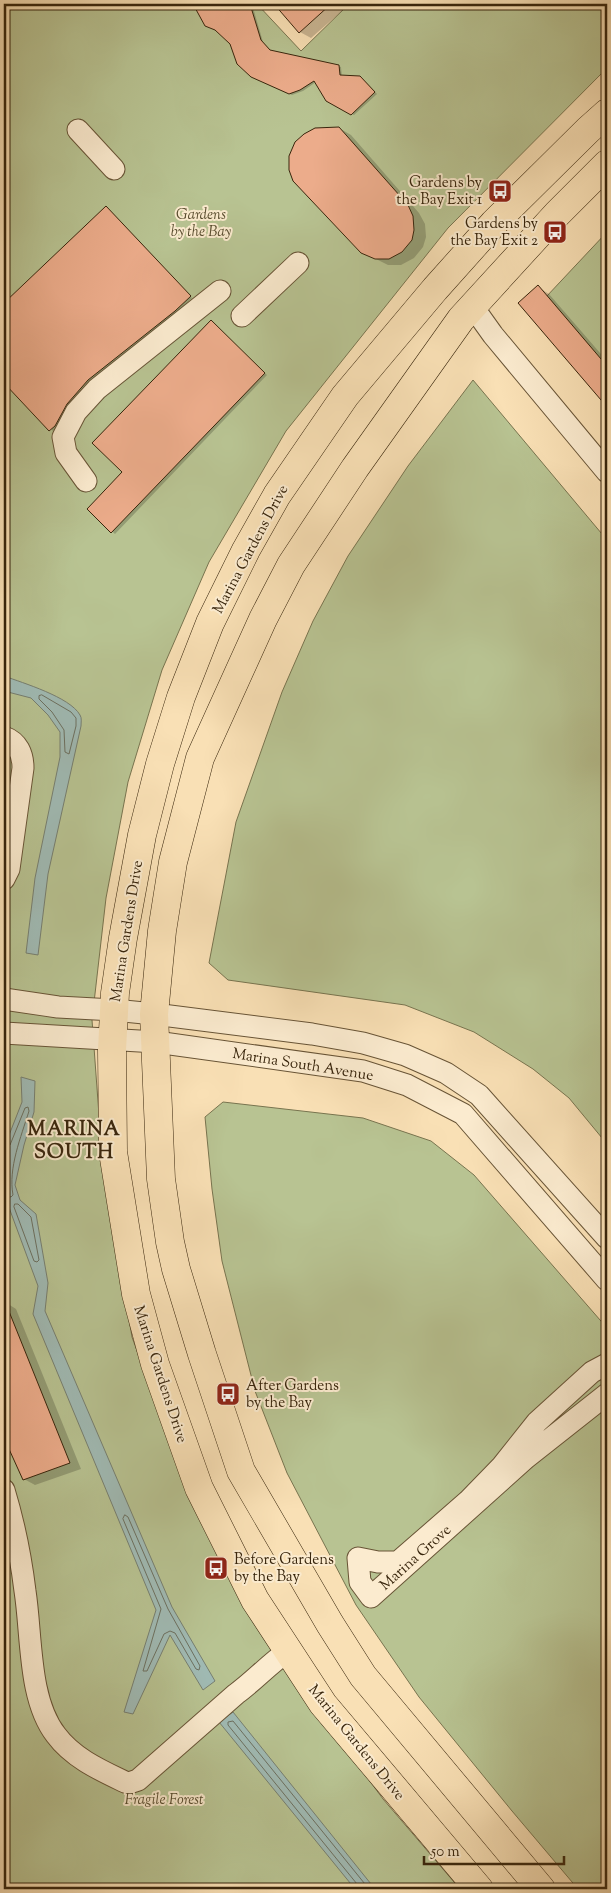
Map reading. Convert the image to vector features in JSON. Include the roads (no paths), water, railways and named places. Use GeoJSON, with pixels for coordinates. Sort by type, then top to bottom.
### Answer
{"type":"FeatureCollection","features":[{"type":"Feature","properties":{"kind":"main road","name":"Marina Gardens Drive"},"geometry":{"type":"LineString","coordinates":[[479,1889],[323,1704],[255,1600],[198,1488],[154,1364],[136,1294],[113,1152],[113,1038],[116,979],[142,835],[160,764],[181,698],[210,623],[246,550],[277,495],[345,396],[494,224],[607,113]]}},
{"type":"Feature","properties":{"kind":"main road"},"geometry":{"type":"LineString","coordinates":[[541,1889],[363,1676],[330,1624],[241,1471],[202,1354],[176,1269],[170,1242],[161,1179],[154,1014],[162,931],[173,862],[200,758],[263,619],[291,565],[350,476],[440,348],[473,307],[551,221],[607,164]]}},
{"type":"Feature","properties":{"kind":"street"},"geometry":{"type":"LineString","coordinates":[[78,130],[114,168]]}},
{"type":"Feature","properties":{"kind":"street"},"geometry":{"type":"LineString","coordinates":[[242,316],[298,264]]}},
{"type":"Feature","properties":{"kind":"street"},"geometry":{"type":"LineString","coordinates":[[86,481],[66,453],[63,437],[76,412],[97,389],[220,291]]}},
{"type":"Feature","properties":{"kind":"street"},"geometry":{"type":"LineString","coordinates":[[473,307],[493,335],[607,472]]}},
{"type":"Feature","properties":{"kind":"street"},"geometry":{"type":"LineString","coordinates":[[4,737],[9,738],[17,746],[23,757],[9,869],[4,879]]}},
{"type":"Feature","properties":{"kind":"street"},"geometry":{"type":"LineString","coordinates":[[4,751],[11,758],[14,768],[4,845]]}},
{"type":"Feature","properties":{"kind":"street"},"geometry":{"type":"LineString","coordinates":[[4,999],[58,1007],[154,1014]]}},
{"type":"Feature","properties":{"kind":"street","name":"Marina South Avenue"},"geometry":{"type":"LineString","coordinates":[[154,1014],[312,1034],[363,1044],[406,1055],[446,1073],[479,1095],[607,1238]]}},
{"type":"Feature","properties":{"kind":"street"},"geometry":{"type":"LineString","coordinates":[[4,1033],[156,1042]]}},
{"type":"Feature","properties":{"kind":"street","name":"Marina South Avenue"},"geometry":{"type":"LineString","coordinates":[[156,1042],[363,1071],[407,1085],[463,1114],[607,1280]]}},
{"type":"Feature","properties":{"kind":"street","name":"Marina Grove"},"geometry":{"type":"LineString","coordinates":[[600,1368],[537,1422],[502,1466],[468,1501],[398,1562],[378,1562],[358,1558],[360,1582],[371,1596],[526,1458],[607,1394]]}},
{"type":"Feature","properties":{"kind":"street"},"geometry":{"type":"LineString","coordinates":[[4,1490],[24,1582],[35,1678],[42,1706],[47,1720],[56,1735],[65,1745],[91,1765],[125,1782],[138,1780],[288,1651]]}},
{"type":"Feature","properties":{"kind":"water"},"geometry":{"type":"Polygon","coordinates":[[[4,676],[67,702],[75,708],[81,719],[48,874],[38,955],[26,953],[35,878],[60,757],[60,732],[48,715],[31,698],[4,691],[4,676]]]}},
{"type":"Feature","properties":{"kind":"water"},"geometry":{"type":"Polygon","coordinates":[[[21,1077],[35,1081],[34,1112],[15,1185],[20,1200],[36,1214],[48,1283],[45,1311],[172,1607],[215,1681],[203,1690],[170,1635],[133,1714],[124,1712],[156,1610],[33,1314],[38,1286],[4,1194],[4,1148],[22,1102],[21,1077]]]}},
{"type":"Feature","properties":{"kind":"water"},"geometry":{"type":"Polygon","coordinates":[[[233,1712],[375,1889],[355,1889],[219,1722],[233,1712]]]}},
{"type":"Feature","properties":{"kind":"place","name":"Gardens by the Bay Exit 1"},"geometry":{"type":"Point","coordinates":[500,191]}},
{"type":"Feature","properties":{"kind":"place","name":"Gardens by the Bay Exit 2"},"geometry":{"type":"Point","coordinates":[555,232]}},
{"type":"Feature","properties":{"kind":"place","name":"After Gardens by the Bay"},"geometry":{"type":"Point","coordinates":[228,1394]}},
{"type":"Feature","properties":{"kind":"place","name":"Before Gardens by the Bay"},"geometry":{"type":"Point","coordinates":[216,1568]}},
{"type":"Feature","properties":{"kind":"district","name":"MARINA SOUTH"},"geometry":{"type":"Point","coordinates":[74,1140]}},
{"type":"Feature","properties":{"kind":"park label","name":"Gardens by the Bay"},"geometry":{"type":"Point","coordinates":[201,222]}},
{"type":"Feature","properties":{"kind":"park label","name":"Fragile Forest"},"geometry":{"type":"Point","coordinates":[164,1799]}}]}
